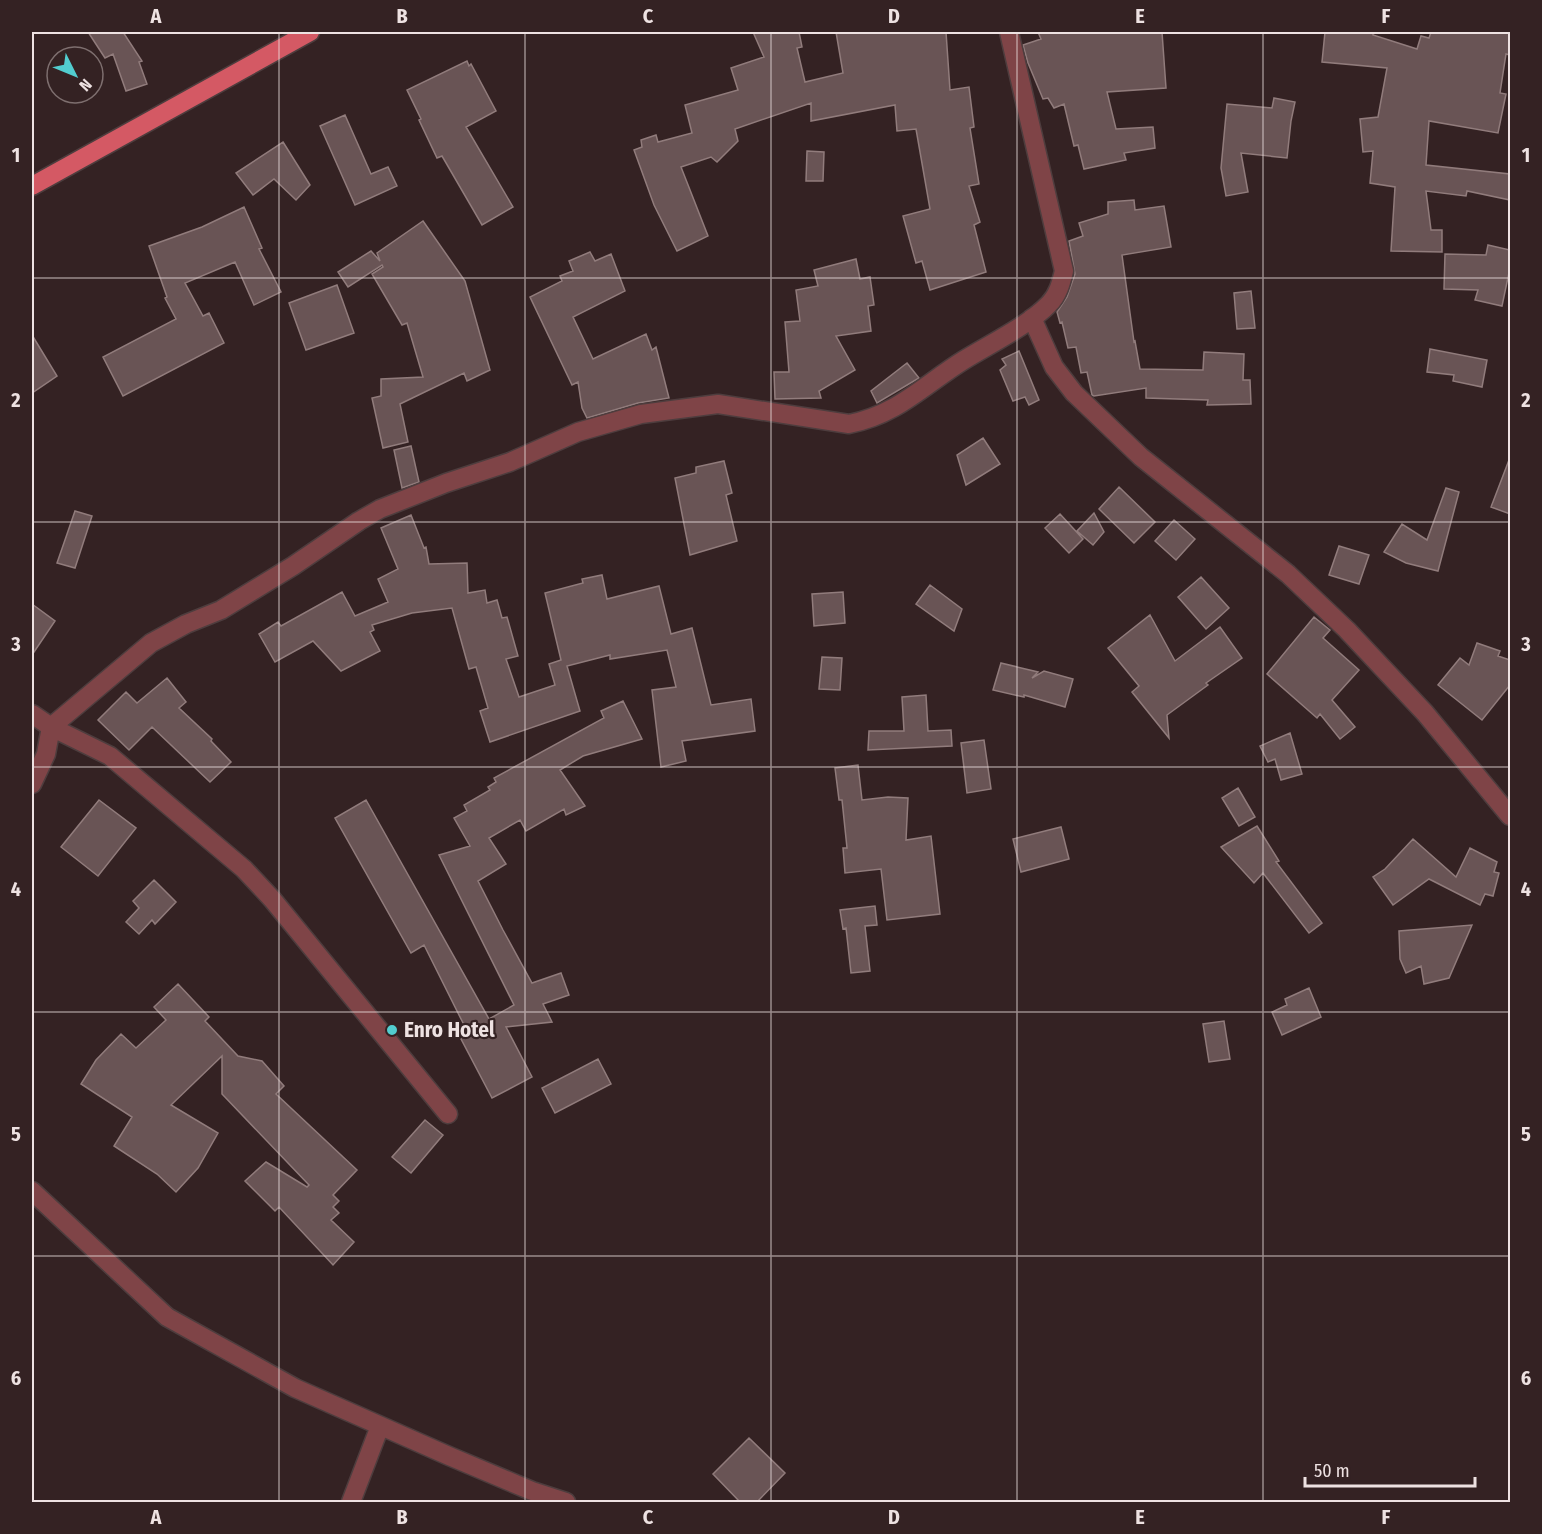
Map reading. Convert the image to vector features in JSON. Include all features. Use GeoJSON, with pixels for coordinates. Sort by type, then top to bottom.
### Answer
{"type":"FeatureCollection","features":[{"type":"Feature","properties":{"kind":"main road"},"geometry":{"type":"LineString","coordinates":[[32,186],[310,32]]}},
{"type":"Feature","properties":{"kind":"street"},"geometry":{"type":"LineString","coordinates":[[32,784],[46,754],[51,727],[151,643],[186,624],[220,610],[294,566],[380,509],[446,483],[510,462],[579,432],[641,414],[718,404],[849,424],[868,420],[892,410],[954,366],[1032,318],[1049,304],[1061,286],[1064,271],[1009,32]]}},
{"type":"Feature","properties":{"kind":"street"},"geometry":{"type":"LineString","coordinates":[[1032,318],[1054,367],[1074,393],[1142,457],[1288,574],[1347,630],[1425,713],[1510,816]]}},
{"type":"Feature","properties":{"kind":"street"},"geometry":{"type":"LineString","coordinates":[[32,714],[51,727],[110,756],[244,869],[272,898],[448,1114]]}},
{"type":"Feature","properties":{"kind":"street"},"geometry":{"type":"LineString","coordinates":[[32,1191],[167,1317],[295,1388],[532,1491],[566,1503]]}},
{"type":"Feature","properties":{"kind":"street"},"geometry":{"type":"LineString","coordinates":[[351,1503],[380,1426]]}},
{"type":"Feature","properties":{"kind":"building"},"geometry":{"type":"Polygon","coordinates":[[[88,32],[123,32],[142,61],[139,62],[147,84],[126,91],[113,54],[105,58],[105,45],[96,45],[88,32]]]}},
{"type":"Feature","properties":{"kind":"building"},"geometry":{"type":"Polygon","coordinates":[[[753,32],[799,32],[802,47],[797,48],[805,82],[843,73],[836,32],[946,32],[950,90],[969,87],[974,127],[970,128],[979,184],[969,186],[980,222],[974,225],[986,272],[930,290],[922,261],[916,263],[903,216],[930,209],[916,129],[897,131],[895,105],[811,121],[811,103],[735,129],[738,141],[717,162],[711,157],[681,167],[708,236],[677,251],[654,205],[634,150],[642,147],[641,140],[656,135],[658,142],[692,133],[685,105],[738,90],[731,68],[764,57],[753,32]]]}},
{"type":"Feature","properties":{"kind":"building"},"geometry":{"type":"Polygon","coordinates":[[[1038,32],[1162,32],[1166,88],[1107,92],[1116,129],[1153,127],[1155,148],[1124,153],[1126,160],[1084,169],[1078,145],[1074,146],[1064,104],[1054,108],[1048,98],[1043,99],[1028,63],[1023,45],[1041,39],[1038,32]]]}},
{"type":"Feature","properties":{"kind":"building"},"geometry":{"type":"Polygon","coordinates":[[[1325,32],[1373,32],[1373,35],[1417,49],[1421,36],[1429,38],[1431,32],[1510,32],[1510,55],[1506,54],[1500,93],[1506,94],[1498,133],[1429,121],[1426,165],[1510,174],[1510,200],[1467,191],[1466,196],[1426,191],[1431,230],[1442,230],[1442,252],[1391,251],[1395,187],[1370,183],[1373,151],[1363,152],[1360,119],[1378,117],[1387,68],[1322,62],[1325,32]]]}},
{"type":"Feature","properties":{"kind":"building"},"geometry":{"type":"Polygon","coordinates":[[[467,61],[469,66],[471,64],[496,111],[466,127],[513,207],[482,225],[442,156],[437,158],[407,90],[467,61]]]}},
{"type":"Feature","properties":{"kind":"building"},"geometry":{"type":"Polygon","coordinates":[[[1274,98],[1295,102],[1287,158],[1241,153],[1248,192],[1226,196],[1221,168],[1227,104],[1272,108],[1274,98]]]}},
{"type":"Feature","properties":{"kind":"building"},"geometry":{"type":"Polygon","coordinates":[[[345,115],[371,174],[388,167],[397,186],[355,205],[320,126],[345,115]]]}},
{"type":"Feature","properties":{"kind":"building"},"geometry":{"type":"Polygon","coordinates":[[[283,142],[310,185],[296,200],[274,179],[253,195],[236,173],[283,142]]]}},
{"type":"Feature","properties":{"kind":"building"},"geometry":{"type":"Polygon","coordinates":[[[807,151],[824,152],[823,181],[806,181],[807,151]]]}},
{"type":"Feature","properties":{"kind":"building"},"geometry":{"type":"Polygon","coordinates":[[[1134,200],[1135,210],[1164,206],[1171,247],[1122,255],[1140,369],[1203,370],[1204,352],[1244,354],[1243,380],[1250,380],[1251,404],[1207,405],[1208,400],[1146,398],[1146,388],[1092,395],[1087,372],[1081,373],[1076,347],[1068,348],[1062,322],[1060,323],[1057,312],[1067,297],[1075,274],[1069,241],[1083,236],[1079,223],[1108,214],[1108,202],[1134,200]]]}},
{"type":"Feature","properties":{"kind":"building"},"geometry":{"type":"Polygon","coordinates":[[[244,207],[262,248],[259,249],[281,292],[254,305],[235,262],[185,283],[203,316],[209,313],[224,343],[123,396],[103,357],[176,319],[165,298],[167,297],[149,246],[202,227],[244,207]]]}},
{"type":"Feature","properties":{"kind":"building"},"geometry":{"type":"Polygon","coordinates":[[[423,221],[465,281],[490,370],[467,381],[464,373],[400,404],[408,442],[383,448],[372,398],[381,396],[381,379],[423,377],[407,323],[402,325],[372,274],[383,267],[382,265],[348,287],[338,272],[371,251],[380,261],[377,253],[423,221]]]}},
{"type":"Feature","properties":{"kind":"building"},"geometry":{"type":"Polygon","coordinates":[[[1488,245],[1510,250],[1510,268],[1502,306],[1475,300],[1478,290],[1444,289],[1445,254],[1486,255],[1488,245]]]}},
{"type":"Feature","properties":{"kind":"building"},"geometry":{"type":"Polygon","coordinates":[[[590,252],[595,261],[611,254],[625,291],[573,317],[593,359],[646,334],[652,350],[656,347],[669,398],[638,403],[587,418],[582,408],[578,382],[572,385],[530,297],[562,281],[560,276],[573,271],[569,261],[590,252]]]}},
{"type":"Feature","properties":{"kind":"building"},"geometry":{"type":"Polygon","coordinates":[[[856,259],[860,279],[870,277],[874,305],[868,306],[871,331],[836,336],[855,370],[819,391],[821,398],[775,399],[774,372],[789,372],[785,322],[800,321],[796,290],[818,286],[814,270],[856,259]]]}},
{"type":"Feature","properties":{"kind":"building"},"geometry":{"type":"Polygon","coordinates":[[[337,285],[354,333],[306,350],[289,303],[337,285]]]}},
{"type":"Feature","properties":{"kind":"building"},"geometry":{"type":"Polygon","coordinates":[[[1251,291],[1255,328],[1237,329],[1234,293],[1251,291]]]}},
{"type":"Feature","properties":{"kind":"building"},"geometry":{"type":"Polygon","coordinates":[[[32,335],[57,376],[32,393],[32,335]]]}},
{"type":"Feature","properties":{"kind":"building"},"geometry":{"type":"Polygon","coordinates":[[[1430,349],[1487,360],[1482,387],[1453,381],[1454,375],[1427,372],[1430,349]]]}},
{"type":"Feature","properties":{"kind":"building"},"geometry":{"type":"Polygon","coordinates":[[[1019,351],[1039,400],[1029,405],[1025,397],[1013,401],[1000,370],[1006,365],[1002,359],[1019,351]]]}},
{"type":"Feature","properties":{"kind":"building"},"geometry":{"type":"Polygon","coordinates":[[[907,363],[919,378],[877,403],[871,391],[907,363]]]}},
{"type":"Feature","properties":{"kind":"building"},"geometry":{"type":"Polygon","coordinates":[[[983,438],[1000,464],[966,485],[957,455],[983,438]]]}},
{"type":"Feature","properties":{"kind":"building"},"geometry":{"type":"Polygon","coordinates":[[[411,446],[419,482],[402,488],[394,450],[411,446]]]}},
{"type":"Feature","properties":{"kind":"building"},"geometry":{"type":"Polygon","coordinates":[[[1510,460],[1510,514],[1491,507],[1510,460]]]}},
{"type":"Feature","properties":{"kind":"building"},"geometry":{"type":"Polygon","coordinates":[[[724,461],[732,493],[726,495],[737,541],[690,555],[675,478],[696,473],[696,467],[724,461]]]}},
{"type":"Feature","properties":{"kind":"building"},"geometry":{"type":"Polygon","coordinates":[[[1119,487],[1155,522],[1134,543],[1099,509],[1119,487]]]}},
{"type":"Feature","properties":{"kind":"building"},"geometry":{"type":"Polygon","coordinates":[[[1446,488],[1459,492],[1438,571],[1406,563],[1384,552],[1402,524],[1427,540],[1446,488]]]}},
{"type":"Feature","properties":{"kind":"building"},"geometry":{"type":"Polygon","coordinates":[[[75,511],[92,516],[75,568],[57,563],[75,511]]]}},
{"type":"Feature","properties":{"kind":"building"},"geometry":{"type":"Polygon","coordinates":[[[1094,513],[1104,532],[1093,545],[1077,531],[1094,513]]]}},
{"type":"Feature","properties":{"kind":"building"},"geometry":{"type":"Polygon","coordinates":[[[1060,514],[1083,539],[1069,553],[1045,528],[1060,514]]]}},
{"type":"Feature","properties":{"kind":"building"},"geometry":{"type":"Polygon","coordinates":[[[411,515],[424,548],[426,547],[429,564],[467,563],[468,593],[485,590],[487,603],[497,600],[502,618],[507,617],[518,656],[506,659],[519,697],[555,685],[549,664],[561,660],[545,593],[583,583],[582,579],[602,575],[607,599],[659,586],[671,634],[692,628],[711,705],[751,699],[755,731],[682,741],[686,761],[661,767],[652,690],[676,687],[667,650],[610,659],[610,655],[567,666],[580,711],[490,742],[480,711],[488,708],[476,667],[469,669],[452,608],[412,613],[372,625],[374,630],[370,632],[380,651],[341,671],[313,641],[275,662],[259,634],[278,622],[281,626],[342,592],[355,616],[388,602],[378,579],[398,569],[381,528],[411,515]]]}},
{"type":"Feature","properties":{"kind":"building"},"geometry":{"type":"Polygon","coordinates":[[[1174,520],[1195,539],[1176,560],[1155,541],[1174,520]]]}},
{"type":"Feature","properties":{"kind":"building"},"geometry":{"type":"Polygon","coordinates":[[[1339,546],[1369,555],[1359,584],[1329,575],[1339,546]]]}},
{"type":"Feature","properties":{"kind":"building"},"geometry":{"type":"Polygon","coordinates":[[[1201,577],[1229,608],[1206,629],[1178,597],[1201,577]]]}},
{"type":"Feature","properties":{"kind":"building"},"geometry":{"type":"Polygon","coordinates":[[[930,585],[962,609],[954,631],[916,604],[930,585]]]}},
{"type":"Feature","properties":{"kind":"building"},"geometry":{"type":"Polygon","coordinates":[[[843,592],[845,623],[814,626],[812,594],[843,592]]]}},
{"type":"Feature","properties":{"kind":"building"},"geometry":{"type":"Polygon","coordinates":[[[32,604],[55,621],[32,655],[32,604]]]}},
{"type":"Feature","properties":{"kind":"building"},"geometry":{"type":"Polygon","coordinates":[[[1150,615],[1175,661],[1220,627],[1242,658],[1206,683],[1208,685],[1167,715],[1169,738],[1132,692],[1139,686],[1108,648],[1150,615]]]}},
{"type":"Feature","properties":{"kind":"building"},"geometry":{"type":"Polygon","coordinates":[[[1314,617],[1330,630],[1323,638],[1359,670],[1332,700],[1355,727],[1340,739],[1320,714],[1317,718],[1267,674],[1314,617]]]}},
{"type":"Feature","properties":{"kind":"building"},"geometry":{"type":"Polygon","coordinates":[[[1477,643],[1500,651],[1498,656],[1510,660],[1510,685],[1482,720],[1438,685],[1460,658],[1469,665],[1477,643]]]}},
{"type":"Feature","properties":{"kind":"building"},"geometry":{"type":"Polygon","coordinates":[[[822,657],[842,658],[840,690],[819,689],[822,657]]]}},
{"type":"Feature","properties":{"kind":"building"},"geometry":{"type":"Polygon","coordinates":[[[1001,663],[1038,672],[1032,678],[1044,671],[1073,679],[1065,707],[1024,695],[1024,697],[993,690],[1001,663]]]}},
{"type":"Feature","properties":{"kind":"building"},"geometry":{"type":"Polygon","coordinates":[[[167,678],[186,702],[179,708],[212,739],[211,741],[231,762],[210,782],[152,727],[129,750],[98,720],[126,692],[137,703],[167,678]]]}},
{"type":"Feature","properties":{"kind":"building"},"geometry":{"type":"Polygon","coordinates":[[[926,695],[928,731],[951,730],[952,746],[868,750],[869,731],[904,731],[902,697],[926,695]]]}},
{"type":"Feature","properties":{"kind":"building"},"geometry":{"type":"Polygon","coordinates":[[[623,701],[642,739],[583,756],[560,770],[585,806],[566,815],[564,809],[526,831],[520,820],[489,838],[506,864],[478,881],[532,983],[561,973],[569,995],[543,1004],[552,1022],[506,1027],[532,1077],[492,1098],[460,1037],[468,1033],[424,945],[411,953],[335,818],[366,800],[489,1019],[514,1005],[439,855],[470,846],[454,818],[467,811],[464,805],[490,790],[488,787],[496,782],[494,778],[604,718],[601,711],[623,701]]]}},
{"type":"Feature","properties":{"kind":"building"},"geometry":{"type":"Polygon","coordinates":[[[1290,733],[1302,774],[1281,780],[1275,759],[1268,762],[1260,746],[1290,733]]]}},
{"type":"Feature","properties":{"kind":"building"},"geometry":{"type":"Polygon","coordinates":[[[984,740],[991,789],[967,793],[961,743],[984,740]]]}},
{"type":"Feature","properties":{"kind":"building"},"geometry":{"type":"Polygon","coordinates":[[[858,765],[862,800],[888,797],[908,798],[906,840],[931,836],[940,914],[887,920],[881,869],[845,873],[843,848],[847,848],[842,800],[839,800],[835,768],[858,765]]]}},
{"type":"Feature","properties":{"kind":"building"},"geometry":{"type":"Polygon","coordinates":[[[1238,788],[1255,817],[1239,826],[1222,798],[1238,788]]]}},
{"type":"Feature","properties":{"kind":"building"},"geometry":{"type":"Polygon","coordinates":[[[99,800],[136,828],[98,876],[61,847],[99,800]]]}},
{"type":"Feature","properties":{"kind":"building"},"geometry":{"type":"Polygon","coordinates":[[[1257,826],[1279,861],[1276,862],[1322,923],[1309,933],[1263,873],[1254,883],[1221,847],[1257,826]]]}},
{"type":"Feature","properties":{"kind":"building"},"geometry":{"type":"Polygon","coordinates":[[[1061,827],[1069,859],[1021,872],[1013,839],[1061,827]]]}},
{"type":"Feature","properties":{"kind":"building"},"geometry":{"type":"Polygon","coordinates":[[[1413,839],[1456,877],[1470,848],[1497,862],[1494,872],[1499,873],[1493,896],[1485,894],[1480,905],[1429,879],[1393,905],[1373,877],[1385,869],[1413,839]]]}},
{"type":"Feature","properties":{"kind":"building"},"geometry":{"type":"Polygon","coordinates":[[[154,880],[176,902],[155,924],[152,920],[139,934],[126,922],[139,908],[133,901],[154,880]]]}},
{"type":"Feature","properties":{"kind":"building"},"geometry":{"type":"Polygon","coordinates":[[[875,906],[877,925],[865,926],[870,971],[851,973],[846,928],[843,929],[840,910],[875,906]]]}},
{"type":"Feature","properties":{"kind":"building"},"geometry":{"type":"Polygon","coordinates":[[[1472,925],[1449,978],[1424,984],[1421,966],[1406,973],[1400,959],[1399,931],[1472,925]]]}},
{"type":"Feature","properties":{"kind":"building"},"geometry":{"type":"Polygon","coordinates":[[[178,984],[209,1017],[205,1021],[238,1056],[262,1061],[284,1086],[276,1094],[357,1170],[333,1195],[339,1201],[333,1207],[339,1213],[331,1220],[354,1242],[333,1265],[279,1207],[275,1211],[245,1181],[266,1162],[307,1187],[309,1185],[222,1094],[222,1056],[171,1105],[218,1133],[198,1168],[176,1192],[157,1174],[114,1146],[132,1117],[81,1084],[96,1060],[121,1034],[136,1048],[166,1020],[154,1007],[178,984]]]}},
{"type":"Feature","properties":{"kind":"building"},"geometry":{"type":"Polygon","coordinates":[[[1309,988],[1321,1017],[1282,1035],[1272,1012],[1287,1005],[1285,999],[1309,988]]]}},
{"type":"Feature","properties":{"kind":"building"},"geometry":{"type":"Polygon","coordinates":[[[1224,1021],[1230,1059],[1209,1062],[1203,1024],[1224,1021]]]}},
{"type":"Feature","properties":{"kind":"building"},"geometry":{"type":"Polygon","coordinates":[[[598,1059],[611,1084],[555,1113],[542,1088],[598,1059]]]}},
{"type":"Feature","properties":{"kind":"building"},"geometry":{"type":"Polygon","coordinates":[[[425,1120],[443,1135],[411,1173],[392,1157],[425,1120]]]}},
{"type":"Feature","properties":{"kind":"building"},"geometry":{"type":"Polygon","coordinates":[[[749,1438],[785,1473],[756,1503],[741,1503],[713,1474],[749,1438]]]}},
{"type":"Feature","properties":{"kind":"place","name":"Enro Hotel"},"geometry":{"type":"Point","coordinates":[392,1030]}}]}
